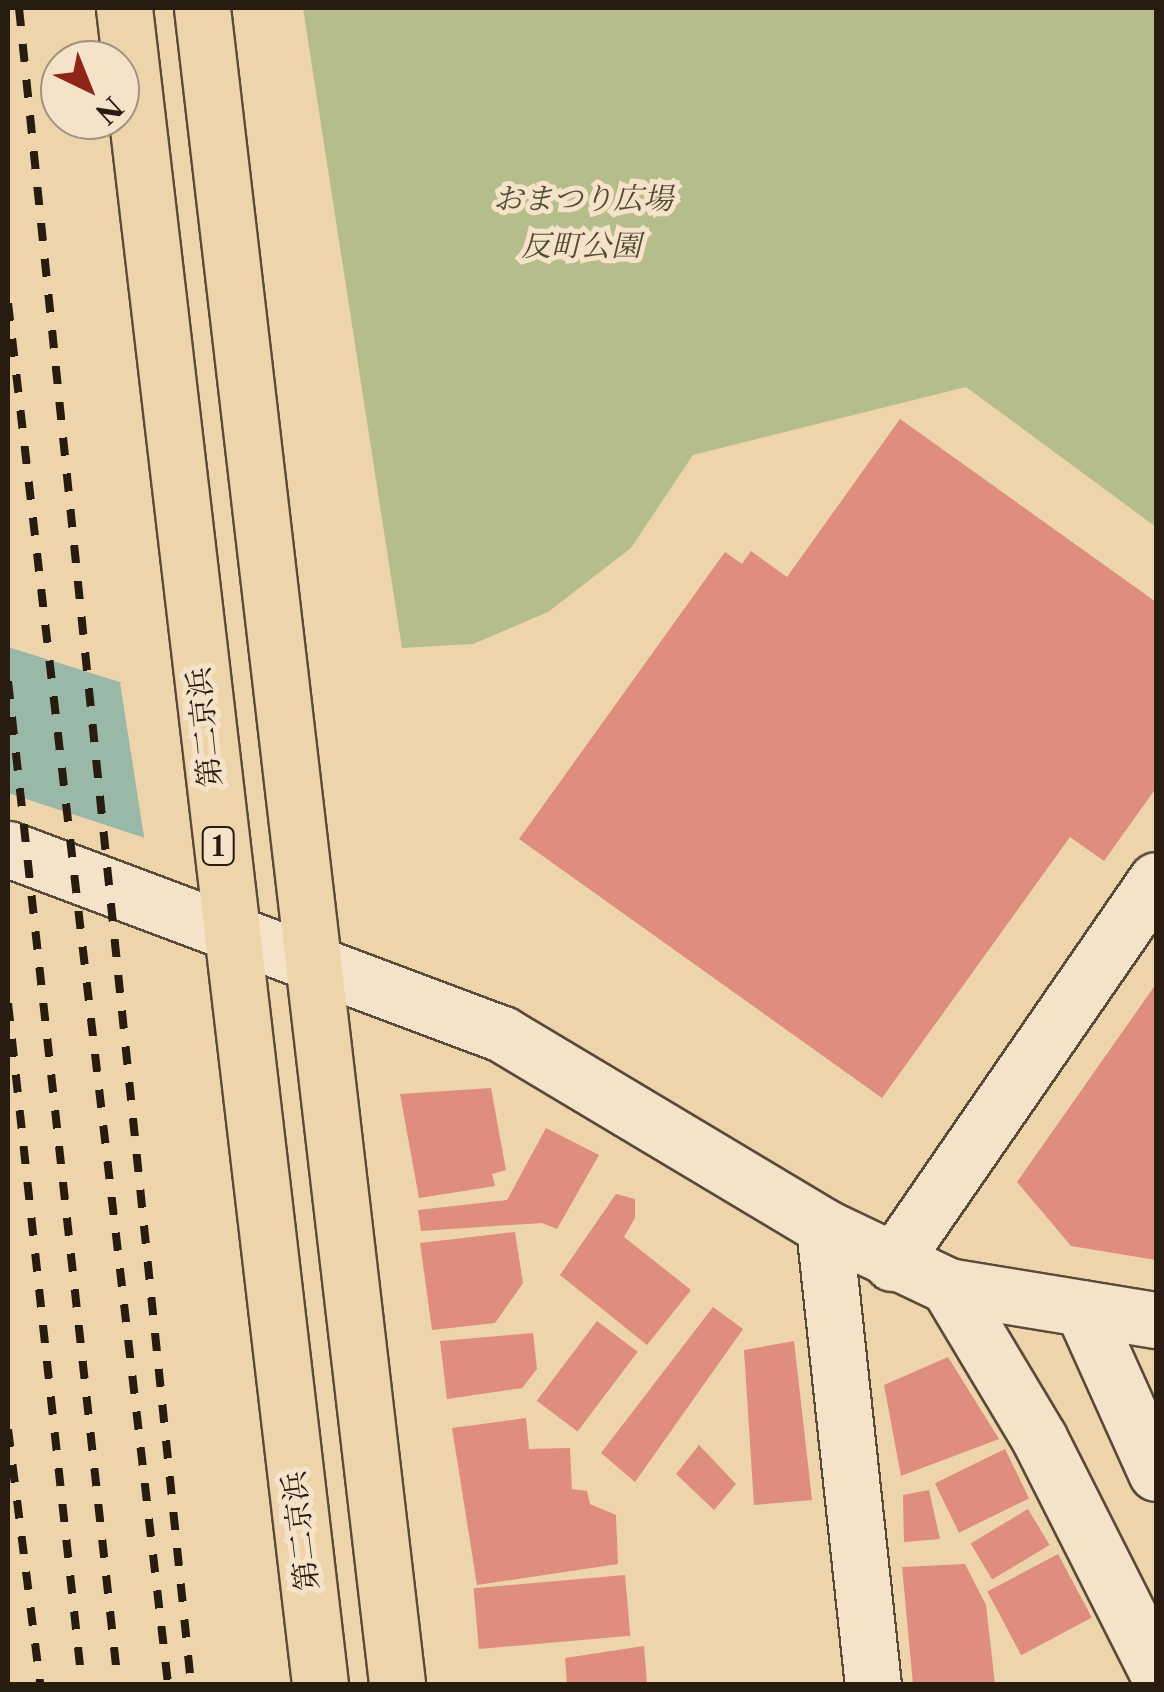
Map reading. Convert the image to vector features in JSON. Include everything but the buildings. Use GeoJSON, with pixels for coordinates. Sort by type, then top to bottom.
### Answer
{"type":"FeatureCollection","features":[{"type":"Feature","properties":{"kind":"highway","name":"第二京浜"},"geometry":{"type":"LineString","coordinates":[[124,8],[228,931],[320,1684]]}},
{"type":"Feature","properties":{"kind":"highway"},"geometry":{"type":"LineString","coordinates":[[202,8],[397,1684]]}},
{"type":"Feature","properties":{"kind":"street"},"geometry":{"type":"LineString","coordinates":[[8,849],[502,1034],[824,1227],[892,1263],[948,1286],[1156,1320]]}},
{"type":"Feature","properties":{"kind":"street"},"geometry":{"type":"LineString","coordinates":[[892,1263],[1156,880]]}},
{"type":"Feature","properties":{"kind":"street"},"geometry":{"type":"LineString","coordinates":[[824,1227],[873,1684]]}},
{"type":"Feature","properties":{"kind":"street"},"geometry":{"type":"LineString","coordinates":[[948,1286],[1039,1438],[1156,1670]]}},
{"type":"Feature","properties":{"kind":"street"},"geometry":{"type":"LineString","coordinates":[[1082,1308],[1156,1473]]}},
{"type":"Feature","properties":{"kind":"green space","name":"反町公園"},"geometry":{"type":"Polygon","coordinates":[[[303,8],[1156,8],[1156,527],[966,387],[693,455],[631,548],[548,612],[473,644],[402,648],[303,8]]]}},
{"type":"Feature","properties":{"kind":"shaded area"},"geometry":{"type":"Polygon","coordinates":[[[8,647],[126,684],[145,838],[8,793],[8,647]]]}},
{"type":"Feature","properties":{"kind":"pier"},"geometry":{"type":"Polygon","coordinates":[[[128,680],[150,837],[145,843],[120,683],[128,680]]]}},
{"type":"Feature","properties":{"kind":"railway"},"geometry":{"type":"LineString","coordinates":[[19,8],[191,1684]]}},
{"type":"Feature","properties":{"kind":"railway"},"geometry":{"type":"LineString","coordinates":[[8,303],[168,1684]]}},
{"type":"Feature","properties":{"kind":"railway"},"geometry":{"type":"LineString","coordinates":[[8,681],[118,1684]]}},
{"type":"Feature","properties":{"kind":"railway"},"geometry":{"type":"LineString","coordinates":[[8,1003],[82,1684]]}},
{"type":"Feature","properties":{"kind":"railway"},"geometry":{"type":"LineString","coordinates":[[8,1429],[40,1684]]}},
{"type":"Feature","properties":{"kind":"park label","name":"おまつり広場"},"geometry":{"type":"Point","coordinates":[583,199]}}]}
